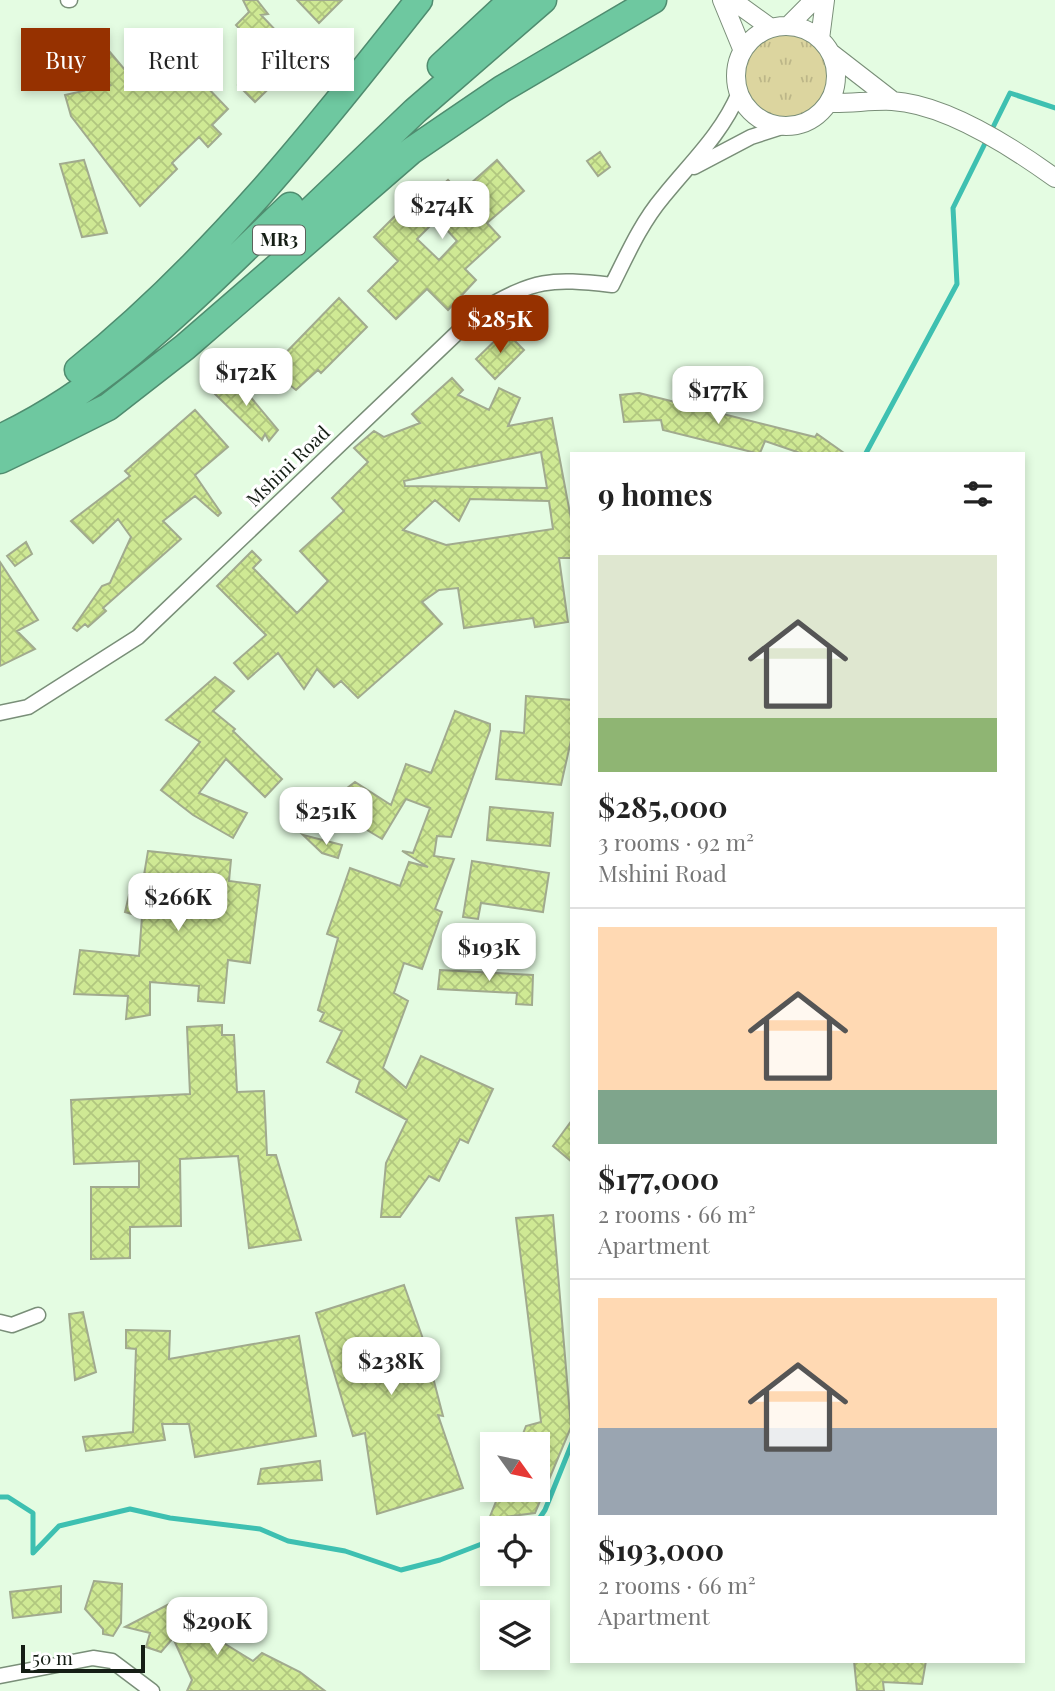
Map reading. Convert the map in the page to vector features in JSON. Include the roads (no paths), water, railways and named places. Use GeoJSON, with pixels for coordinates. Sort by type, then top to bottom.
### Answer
{"type":"FeatureCollection","features":[{"type":"Feature","properties":{"kind":"highway"},"geometry":{"type":"LineString","coordinates":[[0,432],[160,301],[269,184],[419,0]]}},
{"type":"Feature","properties":{"kind":"highway","name":"MR3"},"geometry":{"type":"LineString","coordinates":[[0,438],[32,423],[156,332],[512,0]]}},
{"type":"Feature","properties":{"kind":"highway","name":"MR3"},"geometry":{"type":"LineString","coordinates":[[0,460],[46,438],[184,331],[415,111],[543,0]]}},
{"type":"Feature","properties":{"kind":"highway"},"geometry":{"type":"LineString","coordinates":[[46,438],[108,407],[411,151],[502,89],[653,0]]}},
{"type":"Feature","properties":{"kind":"street"},"geometry":{"type":"LineString","coordinates":[[722,0],[743,51]]}},
{"type":"Feature","properties":{"kind":"street"},"geometry":{"type":"LineString","coordinates":[[732,0],[779,27],[805,30],[893,101]]}},
{"type":"Feature","properties":{"kind":"street"},"geometry":{"type":"LineString","coordinates":[[785,126],[757,117],[739,93],[736,79],[743,51],[750,41],[779,27],[814,0]]}},
{"type":"Feature","properties":{"kind":"street"},"geometry":{"type":"LineString","coordinates":[[689,169],[751,137],[802,123],[816,115],[828,103],[835,79],[826,46],[825,0]]}},
{"type":"Feature","properties":{"kind":"street"},"geometry":{"type":"LineString","coordinates":[[689,169],[722,127],[739,93]]}},
{"type":"Feature","properties":{"kind":"street"},"geometry":{"type":"LineString","coordinates":[[828,103],[893,101],[931,110],[1004,141],[1055,178]]}},
{"type":"Feature","properties":{"kind":"street","name":"Mshini Road"},"geometry":{"type":"LineString","coordinates":[[0,713],[28,707],[138,637],[480,311],[522,287],[562,279],[612,285],[636,236],[663,197],[689,169]]}},
{"type":"Feature","properties":{"kind":"street"},"geometry":{"type":"LineString","coordinates":[[0,1322],[12,1325],[38,1315]]}},
{"type":"Feature","properties":{"kind":"street"},"geometry":{"type":"LineString","coordinates":[[0,1676],[93,1658],[111,1661],[152,1691]]}},
{"type":"Feature","properties":{"kind":"waterway"},"geometry":{"type":"LineString","coordinates":[[867,452],[957,284],[953,208],[1010,93],[1055,108]]}},
{"type":"Feature","properties":{"kind":"waterway"},"geometry":{"type":"LineString","coordinates":[[541,1516],[570,1448]]}},
{"type":"Feature","properties":{"kind":"waterway"},"geometry":{"type":"LineString","coordinates":[[0,1497],[8,1497],[33,1513],[33,1553],[59,1526],[130,1509],[170,1518],[260,1529],[288,1541],[345,1551],[401,1570],[440,1560],[480,1545]]}}]}
